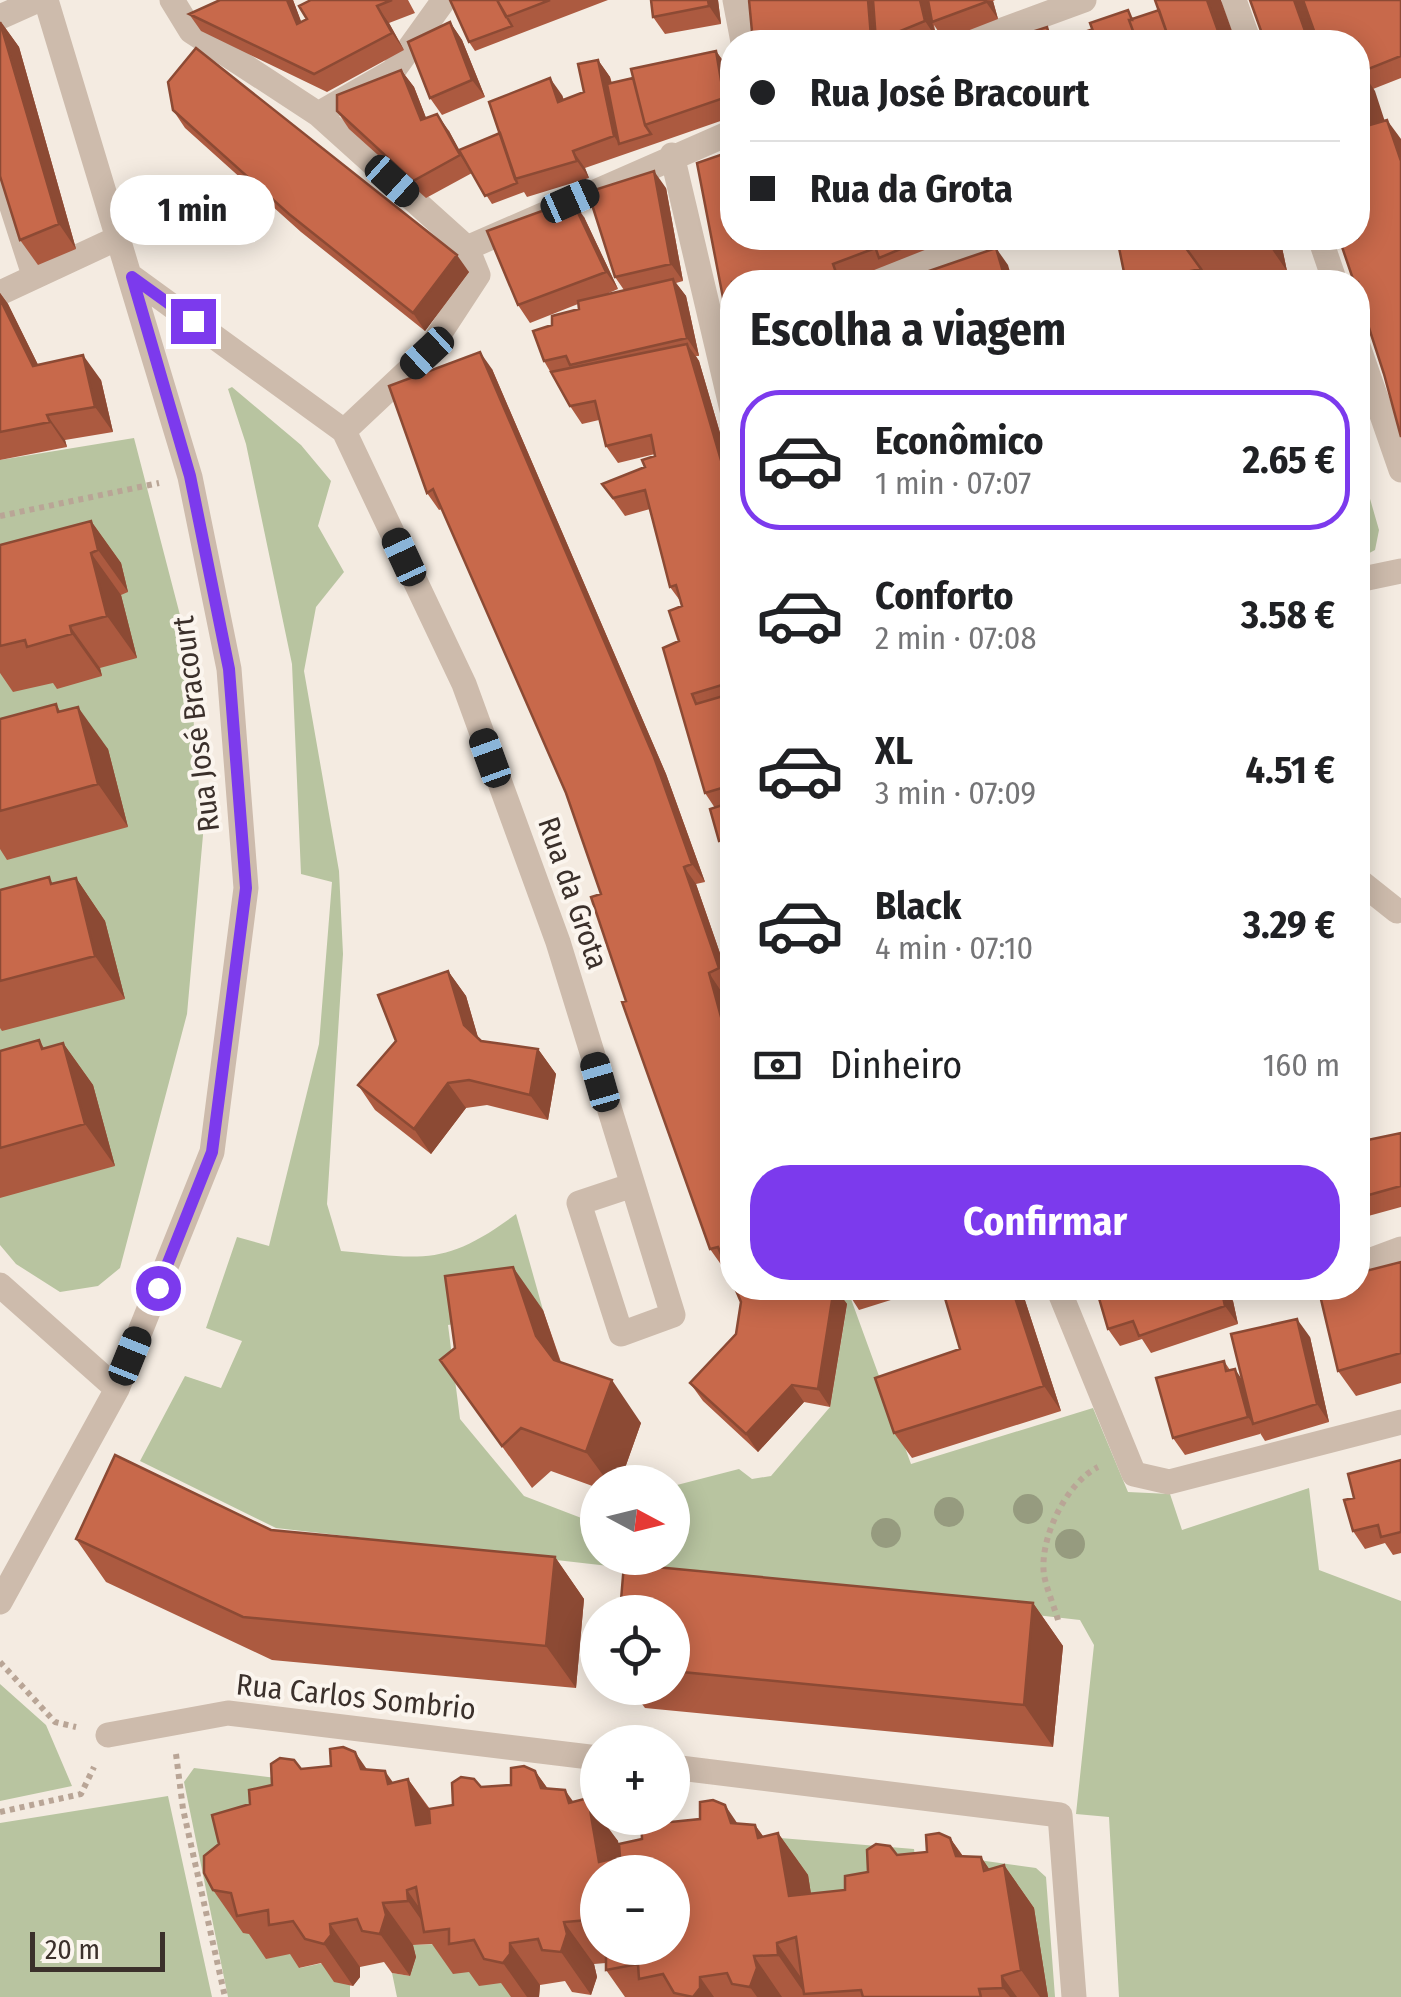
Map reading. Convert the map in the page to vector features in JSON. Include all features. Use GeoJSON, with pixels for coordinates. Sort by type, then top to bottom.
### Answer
{"type":"FeatureCollection","features":[{"type":"Feature","properties":{"kind":"street"},"geometry":{"type":"LineString","coordinates":[[0,18],[38,0]]}},
{"type":"Feature","properties":{"kind":"street","name":"Rua José Bracourt"},"geometry":{"type":"LineString","coordinates":[[0,1602],[117,1389],[212,1152],[246,888],[229,669],[190,476],[46,0]]}},
{"type":"Feature","properties":{"kind":"street"},"geometry":{"type":"LineString","coordinates":[[172,0],[191,31],[318,114],[467,248],[478,275],[427,353],[344,431]]}},
{"type":"Feature","properties":{"kind":"street"},"geometry":{"type":"LineString","coordinates":[[318,114],[393,71],[444,0]]}},
{"type":"Feature","properties":{"kind":"street"},"geometry":{"type":"LineString","coordinates":[[735,0],[740,30]]}},
{"type":"Feature","properties":{"kind":"street"},"geometry":{"type":"LineString","coordinates":[[1003,30],[1084,0]]}},
{"type":"Feature","properties":{"kind":"street"},"geometry":{"type":"LineString","coordinates":[[1245,30],[1236,5],[1268,0]]}},
{"type":"Feature","properties":{"kind":"street"},"geometry":{"type":"LineString","coordinates":[[467,248],[720,137]]}},
{"type":"Feature","properties":{"kind":"street"},"geometry":{"type":"LineString","coordinates":[[672,155],[720,359]]}},
{"type":"Feature","properties":{"kind":"street"},"geometry":{"type":"LineString","coordinates":[[0,170],[34,275]]}},
{"type":"Feature","properties":{"kind":"street"},"geometry":{"type":"LineString","coordinates":[[0,292],[120,237]]}},
{"type":"Feature","properties":{"kind":"street"},"geometry":{"type":"LineString","coordinates":[[898,270],[954,250]]}},
{"type":"Feature","properties":{"kind":"street","name":"Rua da Grota"},"geometry":{"type":"LineString","coordinates":[[132,277],[344,431],[464,684],[558,942],[630,1186],[673,1315],[622,1334],[579,1202],[630,1186]]}},
{"type":"Feature","properties":{"kind":"street"},"geometry":{"type":"LineString","coordinates":[[1370,381],[1401,470]]}},
{"type":"Feature","properties":{"kind":"street"},"geometry":{"type":"LineString","coordinates":[[1370,577],[1401,571]]}},
{"type":"Feature","properties":{"kind":"street"},"geometry":{"type":"LineString","coordinates":[[1370,890],[1397,911]]}},
{"type":"Feature","properties":{"kind":"street"},"geometry":{"type":"LineString","coordinates":[[1370,1261],[1401,1249]]}},
{"type":"Feature","properties":{"kind":"street"},"geometry":{"type":"LineString","coordinates":[[0,1286],[117,1389]]}},
{"type":"Feature","properties":{"kind":"street"},"geometry":{"type":"LineString","coordinates":[[1063,1300],[1130,1464],[1169,1482],[1401,1422]]}},
{"type":"Feature","properties":{"kind":"street","name":"Rua Carlos Sombrio"},"geometry":{"type":"LineString","coordinates":[[108,1735],[228,1713],[580,1756]]}},
{"type":"Feature","properties":{"kind":"street"},"geometry":{"type":"LineString","coordinates":[[690,1769],[1060,1815],[1074,1997]]}},
{"type":"Feature","properties":{"kind":"path"},"geometry":{"type":"LineString","coordinates":[[0,516],[190,476]]}},
{"type":"Feature","properties":{"kind":"path"},"geometry":{"type":"LineString","coordinates":[[1058,1620],[1043,1572],[1054,1516],[1084,1474],[1130,1464]]}},
{"type":"Feature","properties":{"kind":"path"},"geometry":{"type":"LineString","coordinates":[[0,1662],[55,1722]]}},
{"type":"Feature","properties":{"kind":"path"},"geometry":{"type":"LineString","coordinates":[[173,1723],[182,1809],[225,1997]]}},
{"type":"Feature","properties":{"kind":"path"},"geometry":{"type":"LineString","coordinates":[[0,1812],[82,1794]]}},
{"type":"Feature","properties":{"kind":"green space"},"geometry":{"type":"Polygon","coordinates":[[[232,387],[301,445],[331,481],[318,526],[344,572],[316,607],[304,671],[339,871],[343,954],[327,1204],[341,1251],[414,1257],[452,1251],[516,1214],[543,1310],[448,1325],[460,1419],[524,1496],[580,1517],[580,1563],[276,1528],[140,1461],[185,1376],[221,1388],[242,1341],[206,1328],[237,1237],[269,1246],[319,1044],[332,882],[301,874],[292,664],[246,444],[228,389],[232,387]]]}},
{"type":"Feature","properties":{"kind":"green space"},"geometry":{"type":"Polygon","coordinates":[[[134,438],[187,642],[203,835],[187,1014],[120,1268],[98,1286],[60,1292],[16,1264],[0,1245],[0,460],[134,438]]]}},
{"type":"Feature","properties":{"kind":"green space"},"geometry":{"type":"Polygon","coordinates":[[[1370,499],[1379,530],[1375,550],[1370,553],[1370,499]]]}},
{"type":"Feature","properties":{"kind":"green space"},"geometry":{"type":"Polygon","coordinates":[[[839,1300],[851,1300],[911,1464],[1093,1408],[1128,1492],[1170,1494],[1182,1530],[1309,1488],[1319,1570],[1401,1601],[1401,1997],[1119,1997],[1109,1817],[1076,1814],[1094,1645],[1080,1620],[687,1575],[690,1575],[690,1482],[739,1469],[752,1479],[771,1476],[830,1407],[847,1305],[839,1300]]]}},
{"type":"Feature","properties":{"kind":"green space"},"geometry":{"type":"Polygon","coordinates":[[[0,1684],[46,1725],[72,1786],[0,1801],[0,1684]]]}},
{"type":"Feature","properties":{"kind":"green space"},"geometry":{"type":"Polygon","coordinates":[[[194,1768],[317,1783],[260,1935],[298,1953],[300,1968],[323,1963],[350,1985],[350,1997],[228,1997],[184,1782],[194,1768]]]}},
{"type":"Feature","properties":{"kind":"green space"},"geometry":{"type":"Polygon","coordinates":[[[168,1796],[212,1997],[0,1997],[0,1823],[168,1796]]]}},
{"type":"Feature","properties":{"kind":"green space"},"geometry":{"type":"Polygon","coordinates":[[[708,1832],[914,1849],[919,1889],[818,1939],[708,1832]]]}},
{"type":"Feature","properties":{"kind":"green space"},"geometry":{"type":"Polygon","coordinates":[[[942,1855],[1036,1868],[1046,1877],[1055,1997],[1048,1997],[942,1855]]]}},
{"type":"Feature","properties":{"kind":"green space"},"geometry":{"type":"Polygon","coordinates":[[[437,1944],[503,1982],[512,1997],[397,1997],[392,1973],[410,1976],[416,1957],[413,1945],[437,1944]]]}},
{"type":"Feature","properties":{"kind":"building"},"geometry":{"type":"Polygon","coordinates":[[[220,0],[287,0],[297,24],[307,19],[299,6],[311,0],[392,0],[377,6],[392,33],[314,74],[189,14],[220,0]]]}},
{"type":"Feature","properties":{"kind":"building"},"geometry":{"type":"Polygon","coordinates":[[[450,0],[497,0],[512,26],[469,42],[450,0]]]}},
{"type":"Feature","properties":{"kind":"building"},"geometry":{"type":"Polygon","coordinates":[[[497,0],[550,0],[506,17],[497,0]]]}},
{"type":"Feature","properties":{"kind":"building"},"geometry":{"type":"Polygon","coordinates":[[[651,0],[708,0],[709,6],[653,17],[651,0]]]}},
{"type":"Feature","properties":{"kind":"building"},"geometry":{"type":"Polygon","coordinates":[[[749,0],[868,0],[870,30],[752,30],[749,0]]]}},
{"type":"Feature","properties":{"kind":"building"},"geometry":{"type":"Polygon","coordinates":[[[873,0],[920,0],[925,21],[903,30],[875,30],[873,0]]]}},
{"type":"Feature","properties":{"kind":"building"},"geometry":{"type":"Polygon","coordinates":[[[928,0],[985,0],[986,2],[932,22],[928,0]]]}},
{"type":"Feature","properties":{"kind":"building"},"geometry":{"type":"Polygon","coordinates":[[[1155,0],[1207,0],[1218,30],[1166,30],[1155,0]]]}},
{"type":"Feature","properties":{"kind":"building"},"geometry":{"type":"Polygon","coordinates":[[[1250,0],[1294,0],[1305,30],[1261,30],[1250,0]]]}},
{"type":"Feature","properties":{"kind":"building"},"geometry":{"type":"Polygon","coordinates":[[[1303,0],[1401,0],[1401,56],[1370,68],[1370,30],[1314,30],[1303,0]]]}},
{"type":"Feature","properties":{"kind":"building"},"geometry":{"type":"Polygon","coordinates":[[[1128,10],[1133,30],[1093,30],[1090,23],[1128,10]]]}},
{"type":"Feature","properties":{"kind":"building"},"geometry":{"type":"Polygon","coordinates":[[[1159,10],[1166,30],[1133,30],[1129,20],[1159,10]]]}},
{"type":"Feature","properties":{"kind":"building"},"geometry":{"type":"Polygon","coordinates":[[[0,22],[59,224],[20,240],[0,176],[0,22]]]}},
{"type":"Feature","properties":{"kind":"building"},"geometry":{"type":"Polygon","coordinates":[[[450,22],[472,80],[430,98],[408,42],[450,22]]]}},
{"type":"Feature","properties":{"kind":"building"},"geometry":{"type":"Polygon","coordinates":[[[196,48],[457,255],[413,313],[289,214],[173,110],[168,82],[196,48]]]}},
{"type":"Feature","properties":{"kind":"building"},"geometry":{"type":"Polygon","coordinates":[[[716,51],[720,99],[645,125],[631,69],[716,51]]]}},
{"type":"Feature","properties":{"kind":"building"},"geometry":{"type":"Polygon","coordinates":[[[598,60],[614,136],[573,151],[577,161],[515,179],[489,102],[550,78],[558,102],[584,92],[578,64],[598,60]]]}},
{"type":"Feature","properties":{"kind":"building"},"geometry":{"type":"Polygon","coordinates":[[[401,70],[421,120],[437,114],[460,155],[413,181],[337,111],[337,95],[401,70]]]}},
{"type":"Feature","properties":{"kind":"building"},"geometry":{"type":"Polygon","coordinates":[[[633,78],[651,134],[619,144],[607,84],[633,78]]]}},
{"type":"Feature","properties":{"kind":"building"},"geometry":{"type":"Polygon","coordinates":[[[1387,120],[1401,161],[1401,437],[1370,331],[1370,270],[1350,270],[1343,250],[1370,250],[1370,125],[1387,120]]]}},
{"type":"Feature","properties":{"kind":"building"},"geometry":{"type":"Polygon","coordinates":[[[500,133],[517,183],[485,196],[459,150],[500,133]]]}},
{"type":"Feature","properties":{"kind":"building"},"geometry":{"type":"Polygon","coordinates":[[[720,155],[720,250],[870,250],[833,264],[835,270],[720,270],[720,282],[697,163],[720,155]]]}},
{"type":"Feature","properties":{"kind":"building"},"geometry":{"type":"Polygon","coordinates":[[[654,171],[671,264],[615,277],[588,192],[654,171]]]}},
{"type":"Feature","properties":{"kind":"building"},"geometry":{"type":"Polygon","coordinates":[[[572,200],[606,272],[518,305],[487,231],[572,200]]]}},
{"type":"Feature","properties":{"kind":"building"},"geometry":{"type":"Polygon","coordinates":[[[876,250],[898,250],[879,258],[876,250]]]}},
{"type":"Feature","properties":{"kind":"building"},"geometry":{"type":"Polygon","coordinates":[[[997,250],[1002,270],[932,270],[997,250]]]}},
{"type":"Feature","properties":{"kind":"building"},"geometry":{"type":"Polygon","coordinates":[[[1119,250],[1187,250],[1201,269],[1196,270],[1124,270],[1119,250]]]}},
{"type":"Feature","properties":{"kind":"building"},"geometry":{"type":"Polygon","coordinates":[[[673,279],[687,338],[570,365],[566,356],[544,361],[533,331],[552,325],[552,316],[579,309],[578,301],[673,279]]]}},
{"type":"Feature","properties":{"kind":"building"},"geometry":{"type":"Polygon","coordinates":[[[0,299],[33,366],[83,355],[95,407],[47,415],[50,422],[0,432],[0,299]]]}},
{"type":"Feature","properties":{"kind":"building"},"geometry":{"type":"Polygon","coordinates":[[[687,344],[720,457],[720,686],[692,694],[696,704],[720,697],[720,789],[705,793],[663,648],[679,641],[669,611],[682,606],[676,585],[670,587],[645,490],[613,498],[602,484],[645,467],[642,460],[655,456],[651,435],[606,446],[595,401],[570,406],[551,372],[687,344]]]}},
{"type":"Feature","properties":{"kind":"building"},"geometry":{"type":"Polygon","coordinates":[[[480,352],[654,757],[692,864],[684,867],[719,968],[709,973],[720,1013],[720,1252],[718,1247],[710,1249],[622,1002],[626,1001],[591,897],[601,894],[566,793],[433,489],[427,493],[389,386],[480,352]]]}},
{"type":"Feature","properties":{"kind":"building"},"geometry":{"type":"Polygon","coordinates":[[[91,521],[98,550],[91,553],[107,616],[70,626],[72,634],[27,647],[25,640],[0,646],[0,545],[91,521]]]}},
{"type":"Feature","properties":{"kind":"building"},"geometry":{"type":"Polygon","coordinates":[[[56,704],[58,712],[78,707],[98,784],[0,811],[0,719],[56,704]]]}},
{"type":"Feature","properties":{"kind":"building"},"geometry":{"type":"Polygon","coordinates":[[[720,806],[719,841],[710,809],[720,806]]]}},
{"type":"Feature","properties":{"kind":"building"},"geometry":{"type":"Polygon","coordinates":[[[49,877],[51,884],[76,878],[95,956],[0,981],[0,890],[49,877]]]}},
{"type":"Feature","properties":{"kind":"building"},"geometry":{"type":"Polygon","coordinates":[[[448,971],[464,1025],[481,1041],[538,1049],[530,1095],[469,1080],[448,1083],[414,1129],[358,1085],[396,1041],[378,995],[448,971]]]}},
{"type":"Feature","properties":{"kind":"building"},"geometry":{"type":"Polygon","coordinates":[[[39,1040],[42,1049],[63,1043],[85,1124],[0,1148],[0,1051],[39,1040]]]}},
{"type":"Feature","properties":{"kind":"building"},"geometry":{"type":"Polygon","coordinates":[[[1401,1133],[1401,1186],[1370,1195],[1370,1139],[1401,1133]]]}},
{"type":"Feature","properties":{"kind":"building"},"geometry":{"type":"Polygon","coordinates":[[[1401,1262],[1401,1353],[1338,1371],[1321,1300],[1370,1300],[1370,1270],[1401,1262]]]}},
{"type":"Feature","properties":{"kind":"building"},"geometry":{"type":"Polygon","coordinates":[[[513,1267],[536,1336],[554,1360],[612,1380],[586,1452],[521,1428],[502,1446],[440,1360],[455,1348],[445,1276],[513,1267]]]}},
{"type":"Feature","properties":{"kind":"building"},"geometry":{"type":"Polygon","coordinates":[[[832,1300],[818,1389],[792,1385],[746,1434],[690,1383],[736,1334],[741,1302],[832,1300]]]}},
{"type":"Feature","properties":{"kind":"building"},"geometry":{"type":"Polygon","coordinates":[[[946,1300],[1016,1300],[1044,1386],[894,1433],[875,1378],[960,1349],[946,1300]]]}},
{"type":"Feature","properties":{"kind":"building"},"geometry":{"type":"Polygon","coordinates":[[[1100,1300],[1224,1300],[1225,1306],[1139,1336],[1133,1321],[1108,1329],[1100,1300]]]}},
{"type":"Feature","properties":{"kind":"building"},"geometry":{"type":"Polygon","coordinates":[[[1297,1319],[1317,1404],[1253,1424],[1231,1334],[1297,1319]]]}},
{"type":"Feature","properties":{"kind":"building"},"geometry":{"type":"Polygon","coordinates":[[[1224,1361],[1226,1371],[1235,1369],[1248,1417],[1173,1438],[1156,1378],[1224,1361]]]}},
{"type":"Feature","properties":{"kind":"building"},"geometry":{"type":"Polygon","coordinates":[[[115,1455],[271,1530],[555,1557],[546,1646],[243,1617],[76,1539],[115,1455]]]}},
{"type":"Feature","properties":{"kind":"building"},"geometry":{"type":"Polygon","coordinates":[[[1401,1460],[1401,1532],[1381,1537],[1378,1525],[1353,1531],[1344,1500],[1354,1498],[1348,1474],[1401,1460]]]}},
{"type":"Feature","properties":{"kind":"building"},"geometry":{"type":"Polygon","coordinates":[[[690,1570],[1033,1603],[1024,1705],[690,1673],[690,1595],[621,1595],[623,1575],[690,1575],[690,1570]]]}},
{"type":"Feature","properties":{"kind":"building"},"geometry":{"type":"Polygon","coordinates":[[[343,1747],[355,1752],[361,1769],[385,1771],[388,1784],[408,1779],[416,1825],[430,1823],[429,1809],[453,1805],[452,1783],[461,1777],[474,1779],[481,1787],[511,1785],[511,1768],[524,1766],[535,1771],[541,1788],[565,1790],[569,1803],[580,1800],[580,1835],[594,1835],[598,1855],[580,1855],[580,1921],[564,1922],[567,1934],[561,1952],[542,1950],[538,1939],[510,1943],[510,1954],[503,1963],[484,1959],[474,1940],[449,1944],[449,1929],[424,1932],[416,1887],[407,1890],[408,1901],[383,1903],[386,1915],[380,1934],[362,1931],[357,1919],[330,1924],[331,1935],[324,1944],[305,1939],[293,1921],[269,1925],[268,1910],[237,1916],[231,1893],[213,1890],[204,1873],[204,1856],[219,1844],[212,1815],[250,1804],[249,1790],[272,1785],[271,1764],[280,1758],[294,1760],[301,1769],[331,1766],[330,1749],[343,1747]]]}},
{"type":"Feature","properties":{"kind":"building"},"geometry":{"type":"Polygon","coordinates":[[[713,1800],[725,1805],[731,1823],[755,1825],[758,1838],[778,1833],[789,1896],[845,1890],[845,1876],[868,1872],[867,1850],[876,1844],[890,1846],[897,1855],[927,1852],[926,1835],[939,1833],[950,1838],[956,1856],[981,1857],[984,1871],[1004,1865],[1021,1970],[1002,1976],[1003,1988],[979,1989],[981,1997],[863,1997],[861,1990],[804,1994],[796,1937],[777,1943],[778,1955],[754,1956],[757,1968],[750,1987],[732,1984],[727,1973],[700,1977],[700,1988],[693,1997],[674,1993],[663,1974],[639,1979],[638,1965],[690,1965],[690,1855],[620,1855],[619,1844],[642,1839],[642,1835],[690,1835],[690,1820],[700,1819],[700,1802],[713,1800]]]}},
{"type":"Feature","properties":{"kind":"building"},"geometry":{"type":"Polygon","coordinates":[[[606,1965],[633,1965],[606,1970],[606,1965]]]}},
{"type":"Feature","properties":{"kind":"route"},"geometry":{"type":"LineString","coordinates":[[158,1288],[212,1152],[246,888],[229,669],[190,476],[132,277],[193,321]]}}]}
